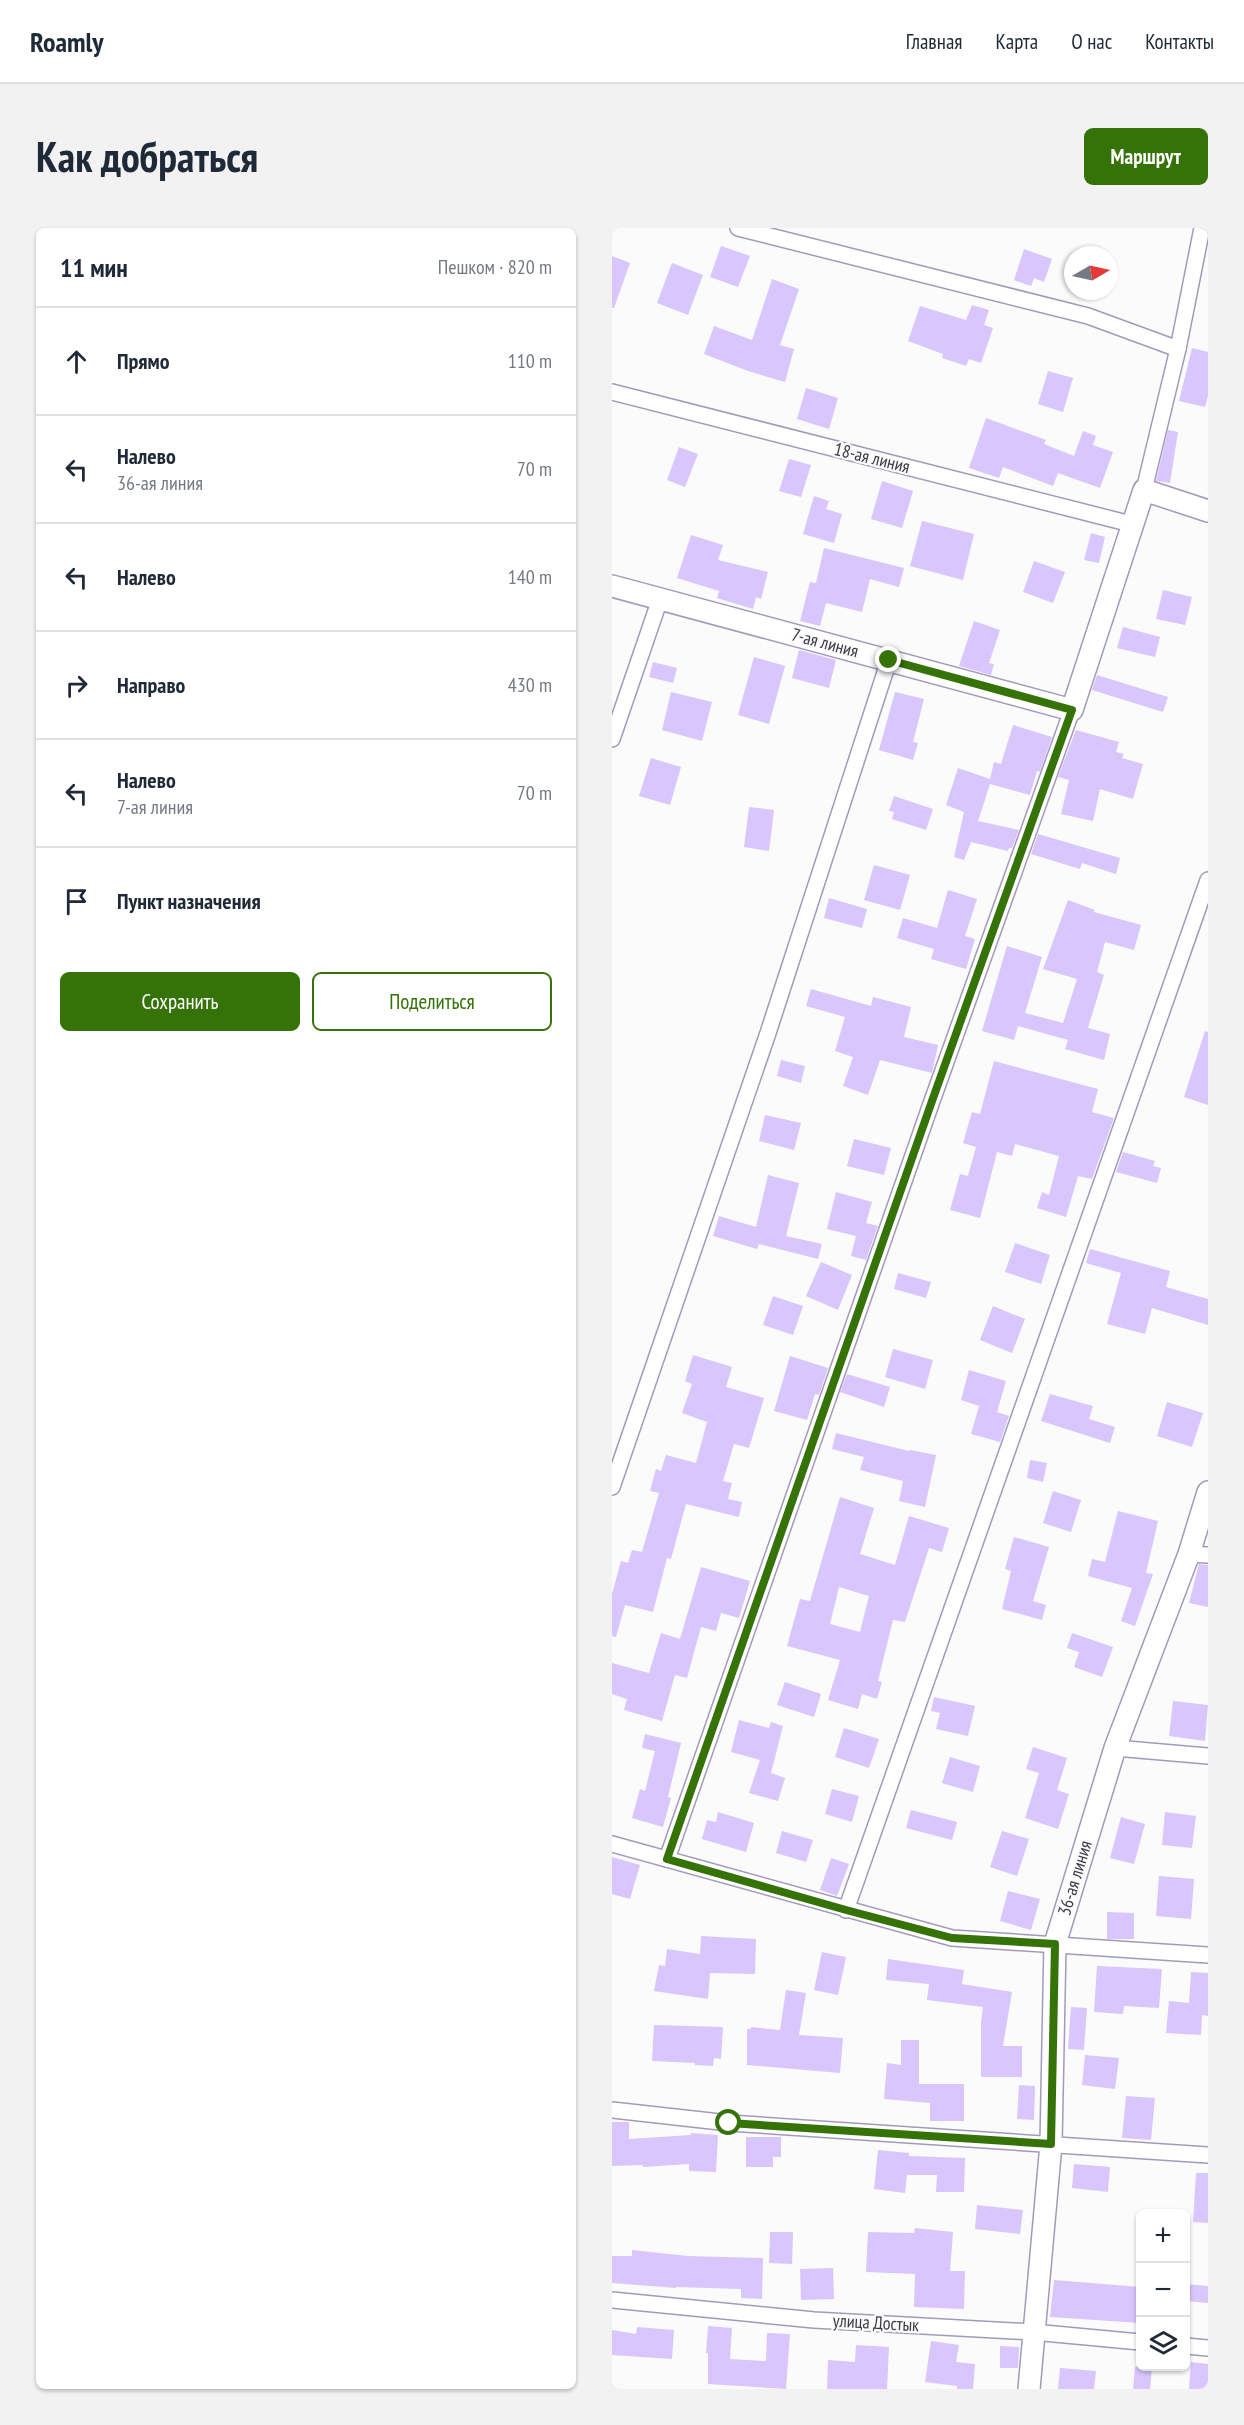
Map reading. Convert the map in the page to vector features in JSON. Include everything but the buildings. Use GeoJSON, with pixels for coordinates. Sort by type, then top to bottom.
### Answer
{"type":"FeatureCollection","features":[{"type":"Feature","properties":{"kind":"street"},"geometry":{"type":"LineString","coordinates":[[738,228],[1088,316],[1178,349]]}},
{"type":"Feature","properties":{"kind":"street"},"geometry":{"type":"LineString","coordinates":[[667,1859],[932,1101],[1072,710],[1144,490],[1178,349],[1202,228]]}},
{"type":"Feature","properties":{"kind":"street","name":"18-ая линия"},"geometry":{"type":"LineString","coordinates":[[612,392],[1131,525]]}},
{"type":"Feature","properties":{"kind":"street"},"geometry":{"type":"LineString","coordinates":[[1144,490],[1208,511]]}},
{"type":"Feature","properties":{"kind":"street","name":"7-ая линия"},"geometry":{"type":"LineString","coordinates":[[612,586],[1072,710]]}},
{"type":"Feature","properties":{"kind":"street"},"geometry":{"type":"LineString","coordinates":[[612,739],[660,599]]}},
{"type":"Feature","properties":{"kind":"street"},"geometry":{"type":"LineString","coordinates":[[612,1487],[768,1033],[889,660]]}},
{"type":"Feature","properties":{"kind":"street"},"geometry":{"type":"LineString","coordinates":[[846,1910],[1208,880]]}},
{"type":"Feature","properties":{"kind":"street","name":"36-ая линия"},"geometry":{"type":"LineString","coordinates":[[1029,2389],[1051,2144],[1055,1944],[1115,1748],[1198,1555],[1208,1492]]}},
{"type":"Feature","properties":{"kind":"street"},"geometry":{"type":"LineString","coordinates":[[1115,1748],[1208,1756]]}},
{"type":"Feature","properties":{"kind":"street"},"geometry":{"type":"LineString","coordinates":[[612,1844],[952,1938],[1208,1955]]}},
{"type":"Feature","properties":{"kind":"street"},"geometry":{"type":"LineString","coordinates":[[612,2110],[741,2124],[1208,2155]]}},
{"type":"Feature","properties":{"kind":"street","name":"улица Достык"},"geometry":{"type":"LineString","coordinates":[[612,2300],[813,2320],[1033,2332],[1136,2342]]}},
{"type":"Feature","properties":{"kind":"street"},"geometry":{"type":"LineString","coordinates":[[1190,2346],[1208,2348]]}},
{"type":"Feature","properties":{"kind":"route"},"geometry":{"type":"LineString","coordinates":[[729,2123],[1051,2144],[1055,1944],[952,1938],[667,1859],[932,1101],[1072,710],[889,660]]}}]}
